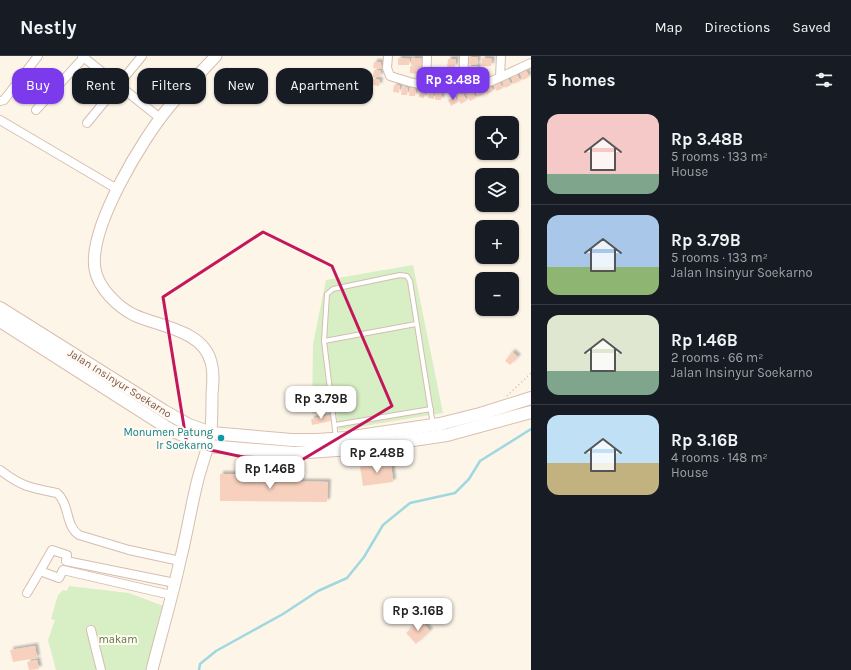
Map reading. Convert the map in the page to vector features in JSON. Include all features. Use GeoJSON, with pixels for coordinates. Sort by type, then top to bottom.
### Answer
{"type":"FeatureCollection","features":[{"type":"Feature","properties":{"kind":"main road","name":"Jalan Insinyur Soekarno"},"geometry":{"type":"LineString","coordinates":[[0,308],[164,412],[189,425],[211,433],[292,440],[336,438],[433,425],[502,408],[530,405]]}},
{"type":"Feature","properties":{"kind":"main road","name":"Jalan Insinyur Soekarno"},"geometry":{"type":"LineString","coordinates":[[0,321],[171,430],[208,446],[294,453],[350,450],[447,435],[530,405]]}},
{"type":"Feature","properties":{"kind":"street"},"geometry":{"type":"LineString","coordinates":[[0,102],[4,100],[38,56]]}},
{"type":"Feature","properties":{"kind":"street"},"geometry":{"type":"LineString","coordinates":[[36,110],[84,56],[98,68]]}},
{"type":"Feature","properties":{"kind":"street"},"geometry":{"type":"LineString","coordinates":[[129,72],[142,56]]}},
{"type":"Feature","properties":{"kind":"street"},"geometry":{"type":"LineString","coordinates":[[152,670],[175,583],[198,478],[211,433],[213,371],[204,346],[190,336],[134,315],[120,306],[108,292],[96,273],[94,256],[97,241],[106,215],[146,137],[160,118],[216,56]]}},
{"type":"Feature","properties":{"kind":"street"},"geometry":{"type":"LineString","coordinates":[[388,56],[387,68],[390,76],[426,86],[463,89],[531,63]]}},
{"type":"Feature","properties":{"kind":"street"},"geometry":{"type":"LineString","coordinates":[[426,86],[427,56]]}},
{"type":"Feature","properties":{"kind":"street"},"geometry":{"type":"LineString","coordinates":[[463,89],[464,56]]}},
{"type":"Feature","properties":{"kind":"street"},"geometry":{"type":"LineString","coordinates":[[500,76],[501,56]]}},
{"type":"Feature","properties":{"kind":"street"},"geometry":{"type":"LineString","coordinates":[[129,94],[160,118]]}},
{"type":"Feature","properties":{"kind":"street"},"geometry":{"type":"LineString","coordinates":[[87,123],[102,104]]}},
{"type":"Feature","properties":{"kind":"street"},"geometry":{"type":"LineString","coordinates":[[0,120],[118,189]]}},
{"type":"Feature","properties":{"kind":"street"},"geometry":{"type":"LineString","coordinates":[[0,470],[16,483],[25,487],[58,493],[65,505],[74,530],[79,535],[142,553],[180,561]]}},
{"type":"Feature","properties":{"kind":"street"},"geometry":{"type":"LineString","coordinates":[[27,593],[52,550],[67,555],[59,578],[40,571]]}},
{"type":"Feature","properties":{"kind":"street"},"geometry":{"type":"LineString","coordinates":[[64,566],[175,583]]}},
{"type":"Feature","properties":{"kind":"street"},"geometry":{"type":"LineString","coordinates":[[64,566],[171,595]]}},
{"type":"Feature","properties":{"kind":"street"},"geometry":{"type":"LineString","coordinates":[[91,630],[101,670]]}},
{"type":"Feature","properties":{"kind":"lane"},"geometry":{"type":"LineString","coordinates":[[336,438],[324,341],[325,306],[330,291],[400,275],[407,276],[410,281],[433,425]]}},
{"type":"Feature","properties":{"kind":"lane"},"geometry":{"type":"LineString","coordinates":[[324,341],[416,324]]}},
{"type":"Feature","properties":{"kind":"lane"},"geometry":{"type":"LineString","coordinates":[[335,425],[430,409]]}},
{"type":"Feature","properties":{"kind":"path"},"geometry":{"type":"LineString","coordinates":[[502,408],[508,393],[531,373]]}},
{"type":"Feature","properties":{"kind":"highlighted area"},"geometry":{"type":"Polygon","coordinates":[[[263,232],[332,266],[392,406],[290,467],[187,445],[163,297],[263,232]]]}},
{"type":"Feature","properties":{"kind":"green space"},"geometry":{"type":"Polygon","coordinates":[[[413,265],[443,413],[339,430],[336,411],[312,414],[313,344],[326,280],[413,265]]]}},
{"type":"Feature","properties":{"kind":"green space","name":"makam"},"geometry":{"type":"Polygon","coordinates":[[[69,586],[129,593],[166,607],[150,670],[56,670],[48,640],[55,620],[51,619],[58,595],[63,590],[67,591],[69,586]]]}},
{"type":"Feature","properties":{"kind":"building"},"geometry":{"type":"Polygon","coordinates":[[[468,57],[478,57],[477,65],[467,64],[468,57]]]}},
{"type":"Feature","properties":{"kind":"building"},"geometry":{"type":"Polygon","coordinates":[[[398,58],[410,59],[409,65],[398,65],[398,58]]]}},
{"type":"Feature","properties":{"kind":"building"},"geometry":{"type":"Polygon","coordinates":[[[411,58],[423,59],[422,66],[411,65],[411,58]]]}},
{"type":"Feature","properties":{"kind":"building"},"geometry":{"type":"Polygon","coordinates":[[[482,58],[492,59],[491,66],[481,66],[482,58]]]}},
{"type":"Feature","properties":{"kind":"building"},"geometry":{"type":"Polygon","coordinates":[[[448,59],[456,59],[455,67],[447,67],[448,59]]]}},
{"type":"Feature","properties":{"kind":"building"},"geometry":{"type":"Polygon","coordinates":[[[374,62],[381,62],[381,69],[373,68],[374,62]]]}},
{"type":"Feature","properties":{"kind":"building"},"geometry":{"type":"Polygon","coordinates":[[[410,66],[422,67],[421,74],[410,73],[410,66]]]}},
{"type":"Feature","properties":{"kind":"building"},"geometry":{"type":"Polygon","coordinates":[[[468,66],[478,66],[477,74],[467,73],[468,66]]]}},
{"type":"Feature","properties":{"kind":"building"},"geometry":{"type":"Polygon","coordinates":[[[374,70],[381,71],[380,77],[373,77],[374,70]]]}},
{"type":"Feature","properties":{"kind":"building"},"geometry":{"type":"Polygon","coordinates":[[[526,70],[529,77],[523,80],[520,73],[526,70]]]}},
{"type":"Feature","properties":{"kind":"building"},"geometry":{"type":"Polygon","coordinates":[[[517,74],[520,81],[514,84],[511,77],[517,74]]]}},
{"type":"Feature","properties":{"kind":"building"},"geometry":{"type":"Polygon","coordinates":[[[508,78],[511,85],[505,88],[502,81],[508,78]]]}},
{"type":"Feature","properties":{"kind":"building"},"geometry":{"type":"Polygon","coordinates":[[[373,79],[380,80],[379,86],[373,85],[373,79]]]}},
{"type":"Feature","properties":{"kind":"building"},"geometry":{"type":"Polygon","coordinates":[[[499,81],[503,88],[497,91],[493,84],[499,81]]]}},
{"type":"Feature","properties":{"kind":"building"},"geometry":{"type":"Polygon","coordinates":[[[489,84],[493,91],[487,94],[484,87],[489,84]]]}},
{"type":"Feature","properties":{"kind":"building"},"geometry":{"type":"Polygon","coordinates":[[[394,85],[400,85],[399,93],[393,92],[394,85]]]}},
{"type":"Feature","properties":{"kind":"building"},"geometry":{"type":"Polygon","coordinates":[[[402,87],[408,88],[407,95],[401,95],[402,87]]]}},
{"type":"Feature","properties":{"kind":"building"},"geometry":{"type":"Polygon","coordinates":[[[410,88],[416,89],[415,96],[409,96],[410,88]]]}},
{"type":"Feature","properties":{"kind":"building"},"geometry":{"type":"Polygon","coordinates":[[[480,88],[484,94],[478,97],[475,91],[480,88]]]}},
{"type":"Feature","properties":{"kind":"building"},"geometry":{"type":"Polygon","coordinates":[[[419,90],[425,91],[424,98],[419,97],[419,90]]]}},
{"type":"Feature","properties":{"kind":"building"},"geometry":{"type":"Polygon","coordinates":[[[429,91],[434,91],[434,99],[428,98],[429,91]]]}},
{"type":"Feature","properties":{"kind":"building"},"geometry":{"type":"Polygon","coordinates":[[[472,91],[476,98],[470,101],[466,94],[472,91]]]}},
{"type":"Feature","properties":{"kind":"building"},"geometry":{"type":"Polygon","coordinates":[[[436,92],[442,93],[441,100],[435,100],[436,92]]]}},
{"type":"Feature","properties":{"kind":"building"},"geometry":{"type":"Polygon","coordinates":[[[463,94],[467,100],[461,104],[457,97],[463,94]]]}},
{"type":"Feature","properties":{"kind":"building"},"geometry":{"type":"Polygon","coordinates":[[[455,97],[458,102],[451,106],[448,100],[455,97]]]}},
{"type":"Feature","properties":{"kind":"building"},"geometry":{"type":"Polygon","coordinates":[[[512,352],[518,357],[510,365],[505,361],[512,352]]]}},
{"type":"Feature","properties":{"kind":"building"},"geometry":{"type":"Polygon","coordinates":[[[330,415],[331,421],[312,425],[311,419],[330,415]]]}},
{"type":"Feature","properties":{"kind":"building"},"geometry":{"type":"Polygon","coordinates":[[[391,463],[393,482],[363,486],[360,467],[391,463]]]}},
{"type":"Feature","properties":{"kind":"building"},"geometry":{"type":"Polygon","coordinates":[[[220,474],[249,474],[249,481],[328,482],[327,502],[220,501],[220,474]]]}},
{"type":"Feature","properties":{"kind":"building"},"geometry":{"type":"Polygon","coordinates":[[[420,620],[430,631],[416,644],[406,633],[420,620]]]}},
{"type":"Feature","properties":{"kind":"building"},"geometry":{"type":"Polygon","coordinates":[[[35,646],[37,658],[13,662],[10,650],[35,646]]]}},
{"type":"Feature","properties":{"kind":"building"},"geometry":{"type":"Polygon","coordinates":[[[37,660],[39,669],[29,670],[27,662],[37,660]]]}},
{"type":"Feature","properties":{"kind":"waterway"},"geometry":{"type":"LineString","coordinates":[[199,670],[200,664],[216,651],[283,614],[318,591],[347,578],[364,557],[383,525],[410,503],[455,493],[469,479],[480,461],[531,429]]}},
{"type":"Feature","properties":{"kind":"place","name":"Monumen Patung Ir Soekarno"},"geometry":{"type":"Point","coordinates":[221,438]}}]}
